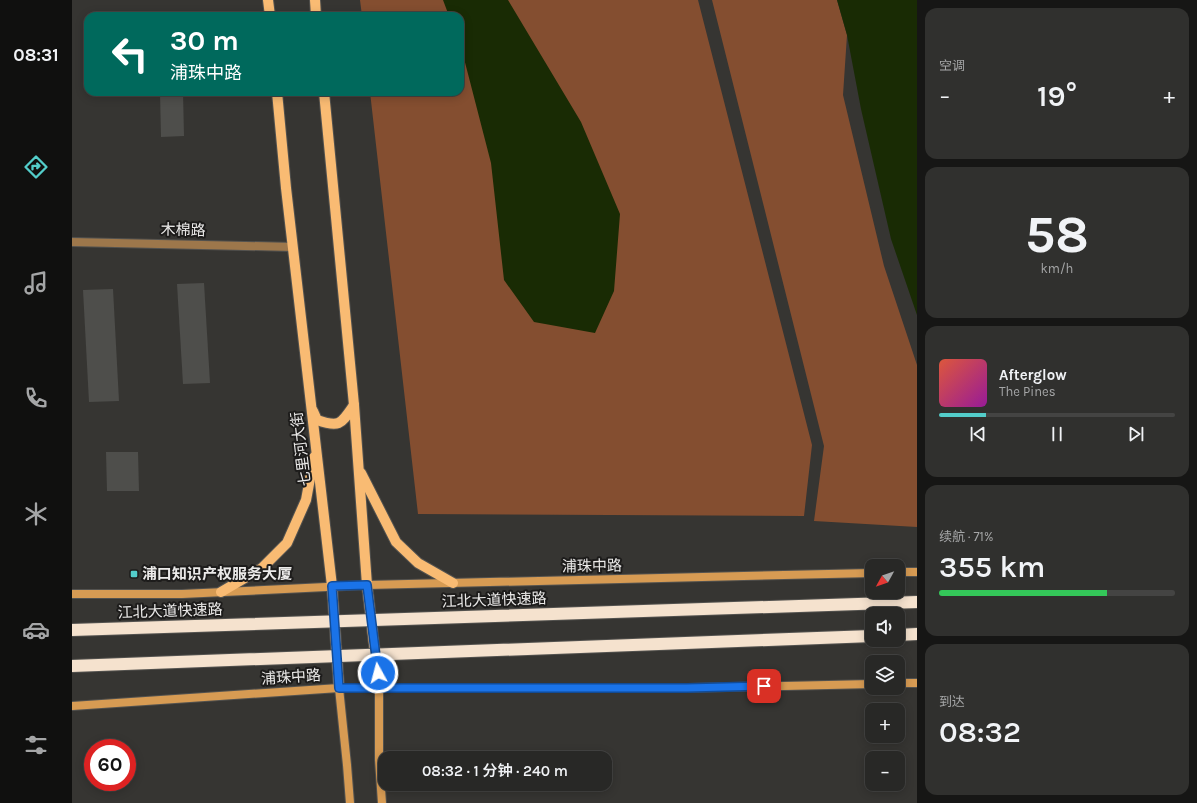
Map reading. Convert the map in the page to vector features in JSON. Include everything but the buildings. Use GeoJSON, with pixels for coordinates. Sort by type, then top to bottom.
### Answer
{"type":"FeatureCollection","features":[{"type":"Feature","properties":{"kind":"highway","name":"江北大道快速路"},"geometry":{"type":"LineString","coordinates":[[72,630],[917,602]]}},
{"type":"Feature","properties":{"kind":"highway"},"geometry":{"type":"LineString","coordinates":[[905,635],[917,634]]}},
{"type":"Feature","properties":{"kind":"highway"},"geometry":{"type":"LineString","coordinates":[[72,666],[865,636]]}},
{"type":"Feature","properties":{"kind":"main road"},"geometry":{"type":"LineString","coordinates":[[268,0],[270,12]]}},
{"type":"Feature","properties":{"kind":"main road"},"geometry":{"type":"LineString","coordinates":[[315,0],[316,12]]}},
{"type":"Feature","properties":{"kind":"main road","name":"七里河大街"},"geometry":{"type":"LineString","coordinates":[[277,96],[293,247],[332,586],[339,688],[350,803]]}},
{"type":"Feature","properties":{"kind":"main road"},"geometry":{"type":"LineString","coordinates":[[324,96],[354,405],[367,585],[380,687],[379,760],[382,803]]}},
{"type":"Feature","properties":{"kind":"main road"},"geometry":{"type":"LineString","coordinates":[[311,408],[317,420],[332,425],[342,422],[354,405]]}},
{"type":"Feature","properties":{"kind":"main road"},"geometry":{"type":"LineString","coordinates":[[221,592],[262,568],[287,543],[306,500],[316,447]]}},
{"type":"Feature","properties":{"kind":"main road"},"geometry":{"type":"LineString","coordinates":[[359,469],[396,542],[418,563],[453,583]]}},
{"type":"Feature","properties":{"kind":"main road"},"geometry":{"type":"LineString","coordinates":[[905,572],[917,572]]}},
{"type":"Feature","properties":{"kind":"main road","name":"浦珠中路"},"geometry":{"type":"LineString","coordinates":[[72,594],[182,594],[332,586],[865,573]]}},
{"type":"Feature","properties":{"kind":"main road"},"geometry":{"type":"LineString","coordinates":[[905,683],[917,682]]}},
{"type":"Feature","properties":{"kind":"main road","name":"浦珠中路"},"geometry":{"type":"LineString","coordinates":[[72,706],[339,688],[687,688],[865,684]]}},
{"type":"Feature","properties":{"kind":"street","name":"木棉路"},"geometry":{"type":"LineString","coordinates":[[72,242],[293,247]]}},
{"type":"Feature","properties":{"kind":"shaded area"},"geometry":{"type":"Polygon","coordinates":[[[360,0],[698,0],[812,445],[804,516],[418,514],[370,96],[464,96],[464,12],[362,12],[360,0]]]}},
{"type":"Feature","properties":{"kind":"shaded area"},"geometry":{"type":"Polygon","coordinates":[[[443,0],[508,0],[581,122],[620,214],[614,291],[595,333],[534,322],[504,280],[491,163],[464,58],[464,12],[448,12],[443,0]]]}},
{"type":"Feature","properties":{"kind":"shaded area"},"geometry":{"type":"Polygon","coordinates":[[[712,0],[837,0],[847,35],[843,95],[884,266],[917,365],[917,527],[814,521],[824,446],[712,0]]]}},
{"type":"Feature","properties":{"kind":"shaded area"},"geometry":{"type":"Polygon","coordinates":[[[837,0],[917,0],[917,315],[891,239],[861,109],[847,35],[837,0]]]}},
{"type":"Feature","properties":{"kind":"place","name":"浦口知识产权服务大厦"},"geometry":{"type":"Point","coordinates":[134,574]}},
{"type":"Feature","properties":{"kind":"route"},"geometry":{"type":"LineString","coordinates":[[378,673],[367,585],[332,586],[339,688],[687,688],[764,686]]}}]}
